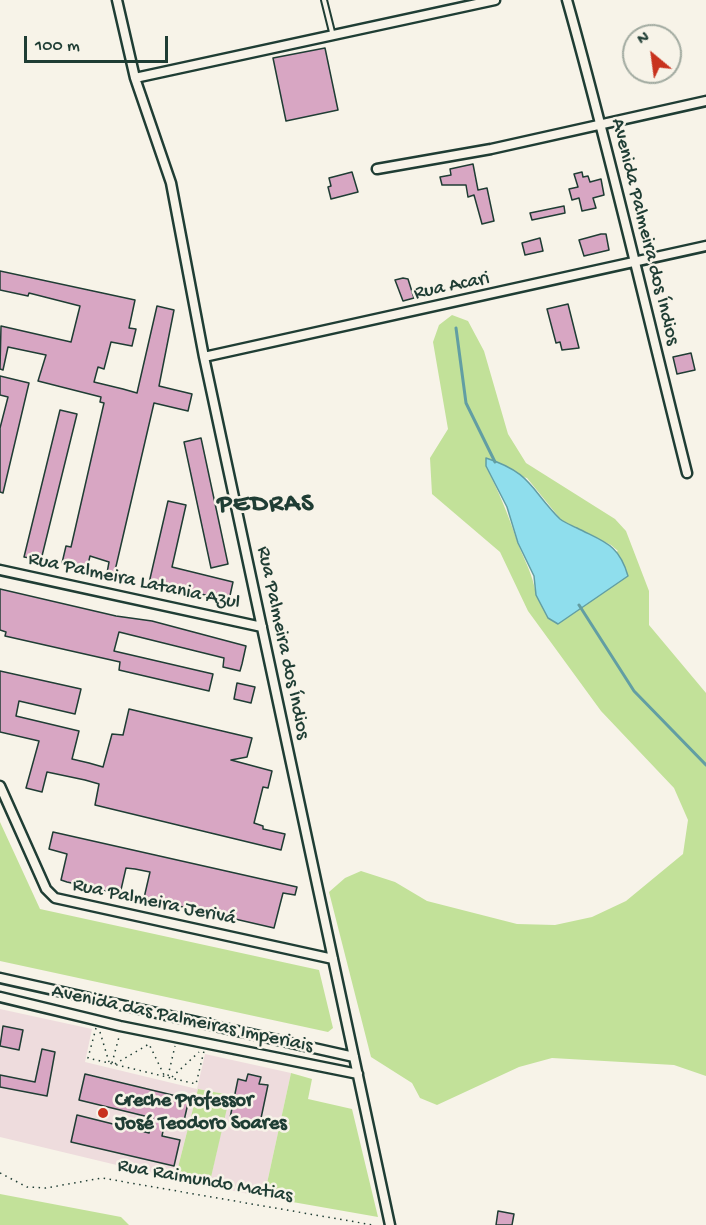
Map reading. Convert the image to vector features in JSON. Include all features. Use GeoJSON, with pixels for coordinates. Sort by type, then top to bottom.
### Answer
{"type":"FeatureCollection","features":[{"type":"Feature","properties":{"kind":"street","name":"Rua Palmeira dos Índios"},"geometry":{"type":"LineString","coordinates":[[117,0],[135,78],[171,183],[204,357],[390,1225]]}},
{"type":"Feature","properties":{"kind":"street"},"geometry":{"type":"LineString","coordinates":[[135,78],[333,37],[495,0]]}},
{"type":"Feature","properties":{"kind":"street","name":"Avenida Palmeira dos Índios"},"geometry":{"type":"LineString","coordinates":[[567,0],[602,126],[633,263],[687,473]]}},
{"type":"Feature","properties":{"kind":"street"},"geometry":{"type":"LineString","coordinates":[[377,169],[491,150],[706,101]]}},
{"type":"Feature","properties":{"kind":"street","name":"Rua Acari"},"geometry":{"type":"LineString","coordinates":[[204,357],[706,246]]}},
{"type":"Feature","properties":{"kind":"street","name":"Rua Palmeira Latania Azul"},"geometry":{"type":"LineString","coordinates":[[0,570],[262,627]]}},
{"type":"Feature","properties":{"kind":"street","name":"Rua Palmeira Jerivá"},"geometry":{"type":"LineString","coordinates":[[0,786],[46,889],[55,898],[333,959]]}},
{"type":"Feature","properties":{"kind":"street","name":"Avenida das Palmeiras Imperiais"},"geometry":{"type":"LineString","coordinates":[[0,978],[354,1057]]}},
{"type":"Feature","properties":{"kind":"street","name":"Avenida das Palmeiras Imperiais"},"geometry":{"type":"LineString","coordinates":[[0,997],[120,1026],[358,1074]]}},
{"type":"Feature","properties":{"kind":"lane"},"geometry":{"type":"LineString","coordinates":[[324,0],[333,37]]}},
{"type":"Feature","properties":{"kind":"path"},"geometry":{"type":"LineString","coordinates":[[112,1064],[97,1028],[88,1058],[112,1064],[168,1077],[196,1084],[202,1051],[168,1077]]}},
{"type":"Feature","properties":{"kind":"path"},"geometry":{"type":"LineString","coordinates":[[112,1064],[119,1037]]}},
{"type":"Feature","properties":{"kind":"path"},"geometry":{"type":"LineString","coordinates":[[112,1064],[149,1044],[168,1077]]}},
{"type":"Feature","properties":{"kind":"path"},"geometry":{"type":"LineString","coordinates":[[168,1077],[176,1045]]}},
{"type":"Feature","properties":{"kind":"path","name":"Rua Raimundo Matias"},"geometry":{"type":"LineString","coordinates":[[0,1173],[27,1187],[46,1188],[102,1178],[373,1225]]}},
{"type":"Feature","properties":{"kind":"shaded area"},"geometry":{"type":"Polygon","coordinates":[[[0,1009],[92,1029],[85,1062],[197,1089],[205,1054],[291,1073],[264,1197],[209,1186],[229,1095],[198,1089],[175,1179],[0,1137],[0,1009]]]}},
{"type":"Feature","properties":{"kind":"green space"},"geometry":{"type":"Polygon","coordinates":[[[452,315],[468,321],[484,351],[508,434],[526,463],[615,519],[626,531],[649,591],[649,625],[706,693],[706,1076],[674,1065],[552,1058],[519,1067],[437,1105],[420,1098],[412,1083],[371,1057],[329,892],[345,878],[361,871],[395,882],[427,901],[517,924],[555,925],[592,917],[626,901],[683,854],[688,820],[674,788],[601,711],[528,611],[500,552],[432,494],[430,458],[448,429],[433,342],[439,325],[452,315]],[[486,467],[507,512],[531,574],[536,595],[618,551],[611,545],[562,521],[527,478],[486,467]]]}},
{"type":"Feature","properties":{"kind":"green space"},"geometry":{"type":"Polygon","coordinates":[[[0,822],[40,909],[319,970],[333,1028],[328,1032],[0,961],[0,822]]]}},
{"type":"Feature","properties":{"kind":"green space"},"geometry":{"type":"Polygon","coordinates":[[[291,1073],[312,1079],[308,1099],[352,1109],[378,1217],[264,1197],[291,1073]]]}},
{"type":"Feature","properties":{"kind":"green space"},"geometry":{"type":"Polygon","coordinates":[[[198,1089],[230,1095],[209,1186],[175,1179],[198,1089]]]}},
{"type":"Feature","properties":{"kind":"green space"},"geometry":{"type":"Polygon","coordinates":[[[0,1194],[121,1217],[129,1225],[0,1225],[0,1194]]]}},
{"type":"Feature","properties":{"kind":"water"},"geometry":{"type":"Polygon","coordinates":[[[486,458],[522,476],[562,520],[609,545],[620,557],[628,576],[558,624],[548,618],[536,595],[534,576],[518,543],[507,507],[486,466],[486,458]]]}},
{"type":"Feature","properties":{"kind":"building"},"geometry":{"type":"Polygon","coordinates":[[[325,48],[338,110],[286,121],[273,58],[325,48]]]}},
{"type":"Feature","properties":{"kind":"building"},"geometry":{"type":"Polygon","coordinates":[[[473,164],[478,190],[487,188],[494,221],[482,224],[474,195],[468,197],[466,185],[442,185],[440,177],[451,175],[450,169],[473,164]]]}},
{"type":"Feature","properties":{"kind":"building"},"geometry":{"type":"Polygon","coordinates":[[[352,172],[358,192],[331,199],[328,187],[331,186],[329,178],[352,172]]]}},
{"type":"Feature","properties":{"kind":"building"},"geometry":{"type":"Polygon","coordinates":[[[582,172],[583,177],[588,176],[590,182],[601,179],[604,195],[593,198],[596,208],[582,211],[579,198],[572,200],[569,189],[578,187],[574,174],[582,172]]]}},
{"type":"Feature","properties":{"kind":"building"},"geometry":{"type":"Polygon","coordinates":[[[564,206],[565,213],[532,220],[530,213],[564,206]]]}},
{"type":"Feature","properties":{"kind":"building"},"geometry":{"type":"Polygon","coordinates":[[[606,234],[609,250],[584,256],[579,240],[606,234]]]}},
{"type":"Feature","properties":{"kind":"building"},"geometry":{"type":"Polygon","coordinates":[[[540,238],[543,251],[525,255],[522,243],[540,238]]]}},
{"type":"Feature","properties":{"kind":"building"},"geometry":{"type":"Polygon","coordinates":[[[0,271],[135,300],[129,328],[136,329],[132,346],[111,342],[104,369],[98,367],[94,382],[137,393],[157,306],[174,310],[159,386],[192,394],[188,411],[154,403],[114,575],[107,573],[109,562],[90,556],[87,569],[62,563],[66,546],[71,547],[104,403],[100,402],[101,397],[38,381],[46,355],[8,347],[3,370],[0,369],[1,326],[71,342],[80,306],[29,293],[28,296],[0,290],[0,271]]]}},
{"type":"Feature","properties":{"kind":"building"},"geometry":{"type":"Polygon","coordinates":[[[408,279],[414,298],[403,301],[395,280],[408,279]]]}},
{"type":"Feature","properties":{"kind":"building"},"geometry":{"type":"Polygon","coordinates":[[[568,304],[579,348],[562,350],[560,342],[556,343],[547,309],[568,304]]]}},
{"type":"Feature","properties":{"kind":"building"},"geometry":{"type":"Polygon","coordinates":[[[691,353],[695,370],[677,374],[673,357],[691,353]]]}},
{"type":"Feature","properties":{"kind":"building"},"geometry":{"type":"Polygon","coordinates":[[[0,376],[29,383],[3,493],[0,492],[0,428],[8,397],[0,395],[0,376]]]}},
{"type":"Feature","properties":{"kind":"building"},"geometry":{"type":"Polygon","coordinates":[[[60,410],[77,414],[41,560],[24,557],[60,410]]]}},
{"type":"Feature","properties":{"kind":"building"},"geometry":{"type":"Polygon","coordinates":[[[201,438],[228,564],[211,568],[184,442],[201,438]]]}},
{"type":"Feature","properties":{"kind":"building"},"geometry":{"type":"Polygon","coordinates":[[[168,501],[186,505],[172,567],[233,582],[229,600],[149,583],[168,501]]]}},
{"type":"Feature","properties":{"kind":"building"},"geometry":{"type":"Polygon","coordinates":[[[0,589],[116,616],[152,621],[246,646],[240,671],[223,667],[224,658],[119,632],[114,651],[213,674],[209,691],[119,670],[120,662],[5,636],[6,632],[0,630],[0,589]]]}},
{"type":"Feature","properties":{"kind":"building"},"geometry":{"type":"Polygon","coordinates":[[[0,671],[81,689],[75,714],[19,701],[16,716],[79,731],[72,759],[103,767],[112,734],[123,735],[129,709],[252,738],[247,757],[231,760],[272,771],[268,788],[263,787],[254,823],[263,826],[263,829],[285,834],[281,850],[95,805],[99,784],[85,780],[47,772],[42,792],[26,788],[39,741],[0,732],[0,671]]]}},
{"type":"Feature","properties":{"kind":"building"},"geometry":{"type":"Polygon","coordinates":[[[237,683],[255,687],[251,703],[234,699],[237,683]]]}},
{"type":"Feature","properties":{"kind":"building"},"geometry":{"type":"Polygon","coordinates":[[[53,832],[297,887],[295,895],[283,893],[274,928],[144,898],[150,872],[126,868],[120,894],[61,880],[67,854],[49,849],[53,832]]]}},
{"type":"Feature","properties":{"kind":"building"},"geometry":{"type":"Polygon","coordinates":[[[3,1026],[23,1030],[19,1050],[0,1046],[3,1026]]]}},
{"type":"Feature","properties":{"kind":"building"},"geometry":{"type":"Polygon","coordinates":[[[42,1049],[55,1052],[47,1096],[0,1087],[0,1075],[35,1082],[42,1049]]]}},
{"type":"Feature","properties":{"kind":"building"},"geometry":{"type":"Polygon","coordinates":[[[85,1074],[189,1099],[183,1125],[165,1121],[162,1136],[180,1140],[174,1166],[71,1142],[77,1115],[149,1133],[153,1118],[79,1100],[85,1074]]]}},
{"type":"Feature","properties":{"kind":"building"},"geometry":{"type":"Polygon","coordinates":[[[248,1074],[261,1077],[259,1084],[268,1085],[260,1123],[252,1122],[251,1129],[237,1126],[238,1120],[230,1118],[238,1079],[246,1081],[248,1074]]]}},
{"type":"Feature","properties":{"kind":"building"},"geometry":{"type":"Polygon","coordinates":[[[498,1211],[514,1214],[512,1225],[496,1225],[498,1211]]]}},
{"type":"Feature","properties":{"kind":"waterway"},"geometry":{"type":"LineString","coordinates":[[456,328],[466,403],[495,462]]}},
{"type":"Feature","properties":{"kind":"waterway"},"geometry":{"type":"LineString","coordinates":[[579,605],[634,691],[706,765]]}},
{"type":"Feature","properties":{"kind":"place","name":"Creche Professor José Teodoro Soares"},"geometry":{"type":"Point","coordinates":[103,1113]}},
{"type":"Feature","properties":{"kind":"district","name":"PEDRAS"},"geometry":{"type":"Point","coordinates":[266,506]}}]}
